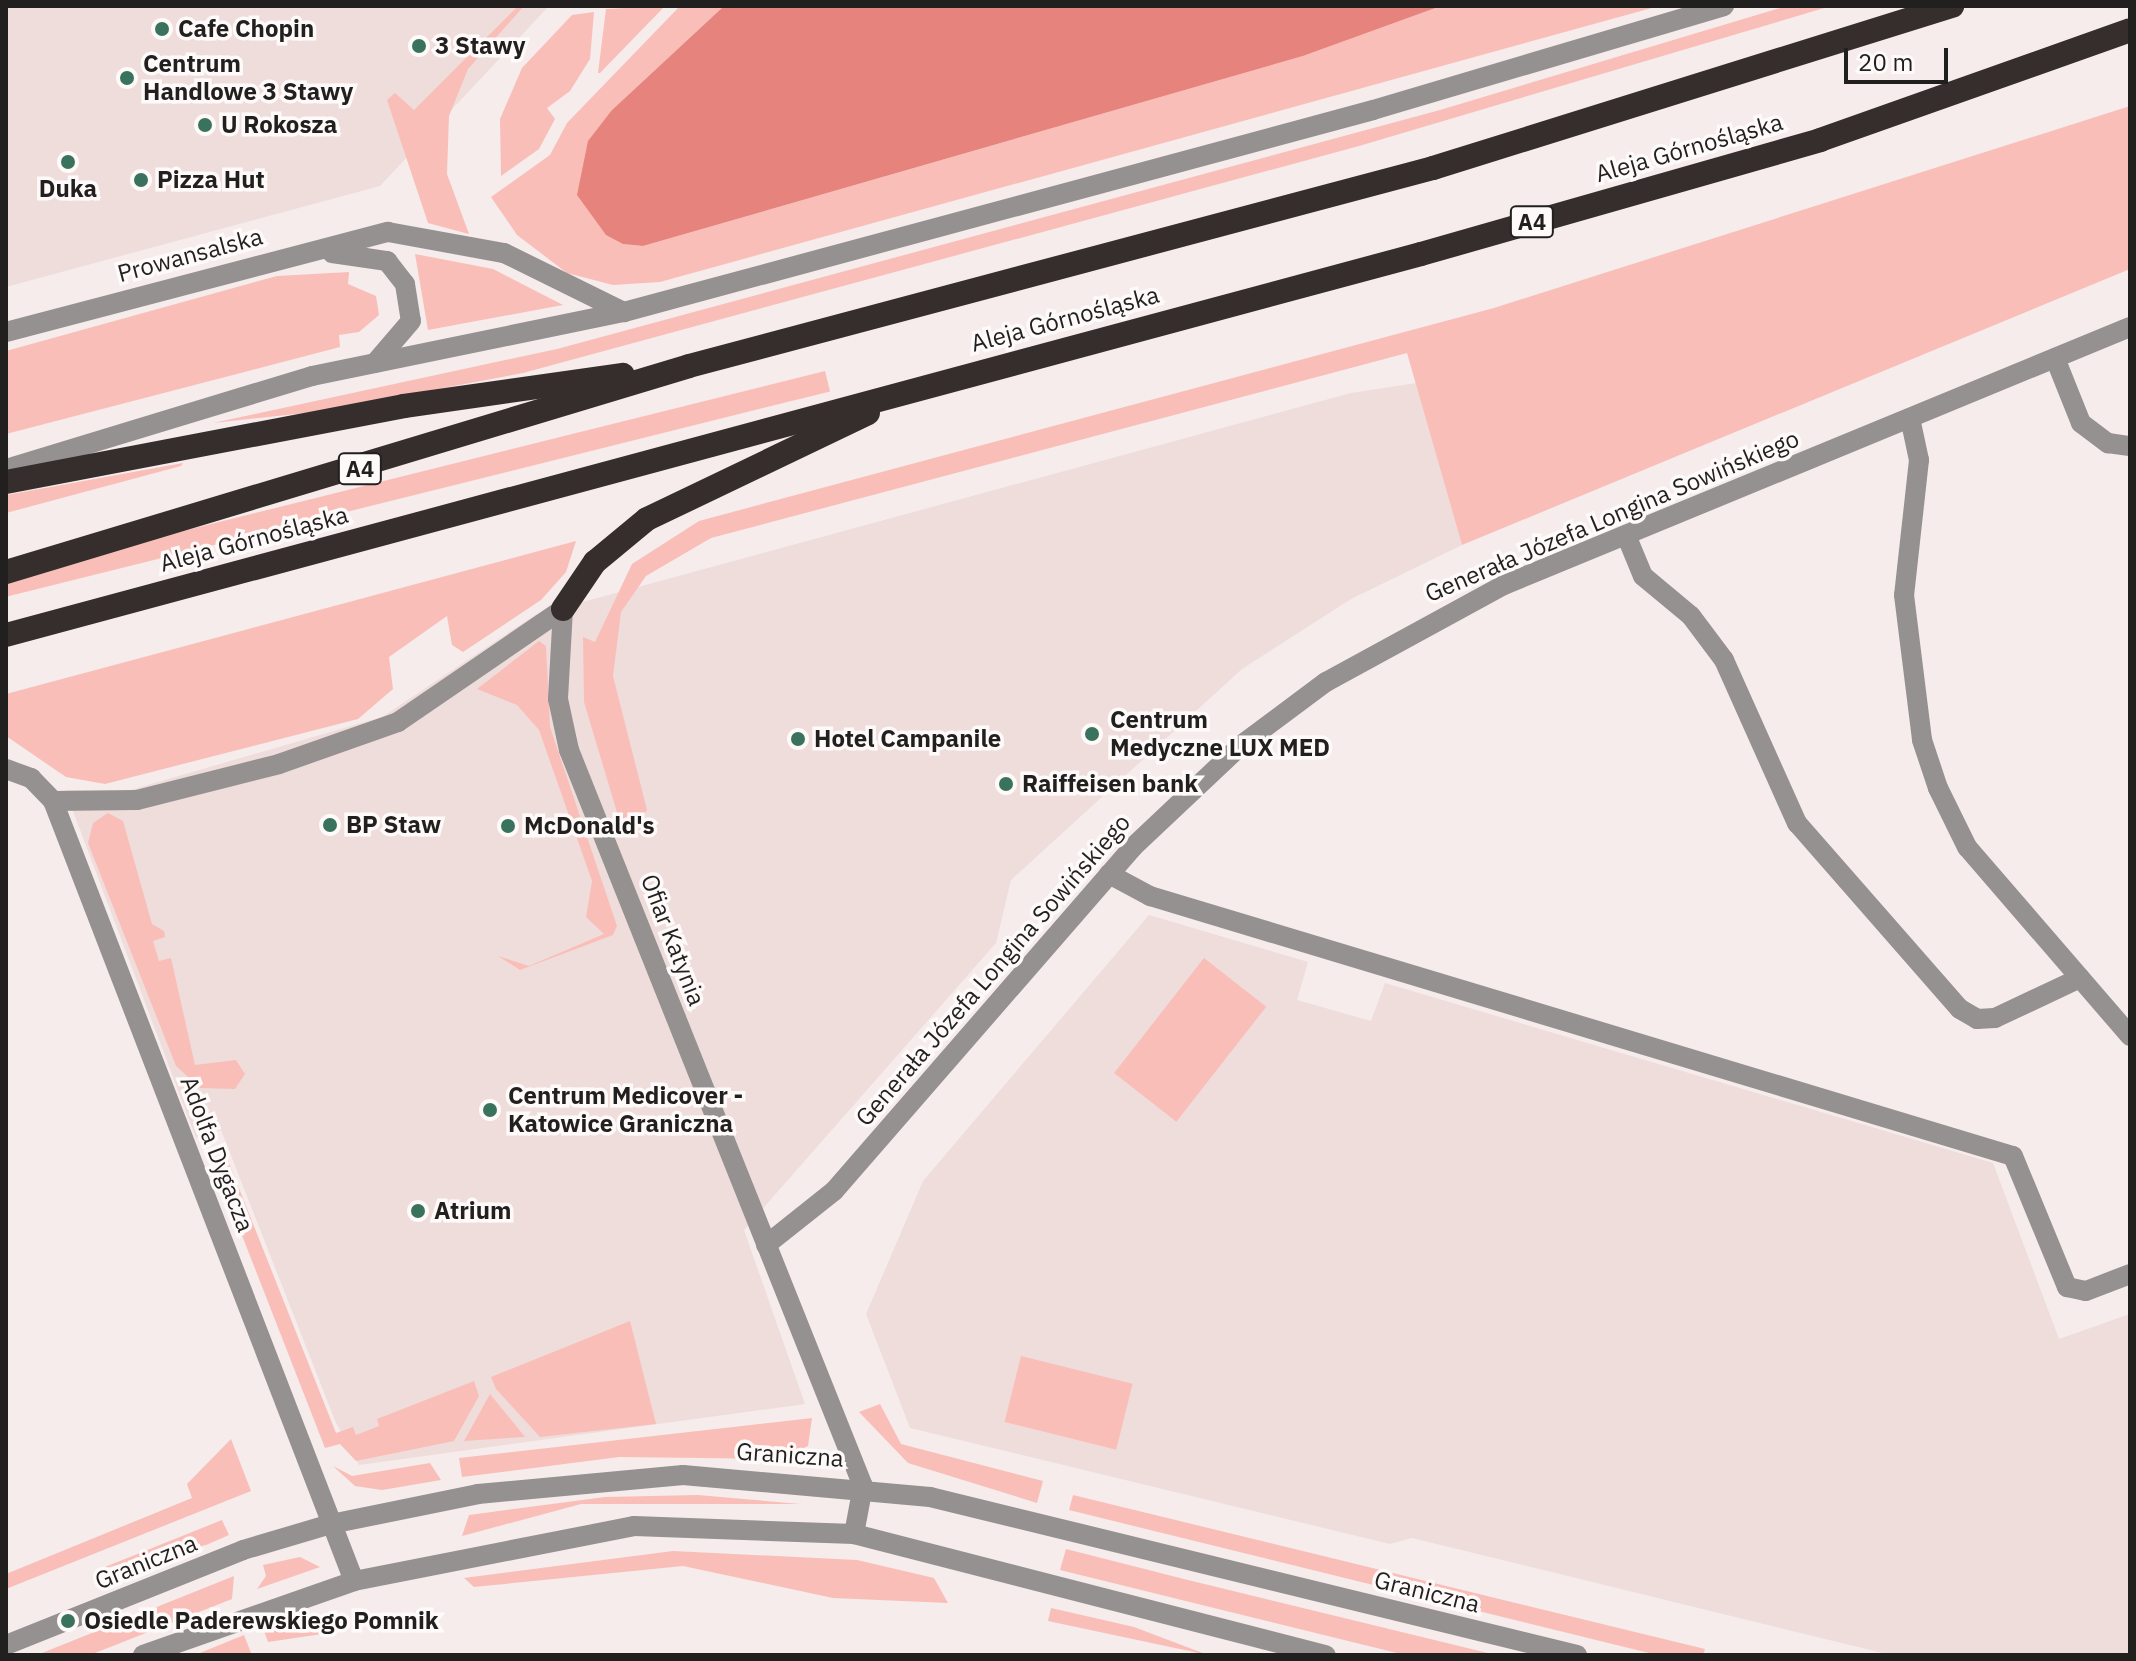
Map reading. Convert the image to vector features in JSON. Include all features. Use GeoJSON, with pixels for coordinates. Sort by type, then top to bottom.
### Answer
{"type":"FeatureCollection","features":[{"type":"Feature","properties":{"kind":"highway","name":"Aleja Górnośląska"},"geometry":{"type":"LineString","coordinates":[[17,568],[689,366],[1433,168],[1952,6]]}},
{"type":"Feature","properties":{"kind":"highway","name":"Aleja Górnośląska"},"geometry":{"type":"LineString","coordinates":[[6,635],[1820,140],[2130,30]]}},
{"type":"Feature","properties":{"kind":"highway"},"geometry":{"type":"LineString","coordinates":[[6,482],[404,406],[689,366]]}},
{"type":"Feature","properties":{"kind":"highway"},"geometry":{"type":"LineString","coordinates":[[563,609],[595,562],[647,519],[925,385]]}},
{"type":"Feature","properties":{"kind":"street"},"geometry":{"type":"LineString","coordinates":[[6,469],[312,376],[624,312],[1389,106],[1724,6]]}},
{"type":"Feature","properties":{"kind":"street","name":"Prowansalska"},"geometry":{"type":"LineString","coordinates":[[6,332],[388,232],[504,253],[624,312]]}},
{"type":"Feature","properties":{"kind":"street"},"geometry":{"type":"LineString","coordinates":[[312,252],[367,255],[399,271],[411,321],[374,364]]}},
{"type":"Feature","properties":{"kind":"street","name":"Generała Józefa Longina Sowińskiego"},"geometry":{"type":"LineString","coordinates":[[766,1245],[834,1191],[1109,874],[1211,771],[1326,682],[1477,598],[2130,327]]}},
{"type":"Feature","properties":{"kind":"street"},"geometry":{"type":"LineString","coordinates":[[2055,358],[2081,423],[2108,443],[2130,446]]}},
{"type":"Feature","properties":{"kind":"street"},"geometry":{"type":"LineString","coordinates":[[1910,418],[1919,460],[1904,595],[1922,740],[1967,847],[2130,1036]]}},
{"type":"Feature","properties":{"kind":"street"},"geometry":{"type":"LineString","coordinates":[[1626,535],[1643,576],[1691,616],[1724,660],[1797,823],[1960,1009],[1977,1019],[1995,1018],[2080,978]]}},
{"type":"Feature","properties":{"kind":"street"},"geometry":{"type":"LineString","coordinates":[[53,801],[137,800],[279,764],[398,722],[563,609]]}},
{"type":"Feature","properties":{"kind":"street","name":"Ofiar Katynia"},"geometry":{"type":"LineString","coordinates":[[563,609],[558,699],[569,750],[863,1486]]}},
{"type":"Feature","properties":{"kind":"street","name":"Adolfa Dygacza"},"geometry":{"type":"LineString","coordinates":[[6,769],[31,778],[53,801],[354,1581]]}},
{"type":"Feature","properties":{"kind":"street"},"geometry":{"type":"LineString","coordinates":[[1109,874],[1150,896],[2013,1156],[2067,1287],[2086,1291],[2130,1274]]}},
{"type":"Feature","properties":{"kind":"street","name":"Graniczna"},"geometry":{"type":"LineString","coordinates":[[6,1645],[243,1550],[331,1524],[597,1478],[721,1476],[863,1486],[1577,1655]]}},
{"type":"Feature","properties":{"kind":"street"},"geometry":{"type":"LineString","coordinates":[[854,1534],[863,1486]]}},
{"type":"Feature","properties":{"kind":"street"},"geometry":{"type":"LineString","coordinates":[[143,1655],[354,1581],[634,1526],[854,1534],[1326,1655]]}},
{"type":"Feature","properties":{"kind":"shaded area"},"geometry":{"type":"Polygon","coordinates":[[[6,6],[549,6],[380,186],[6,287],[6,6]]]}},
{"type":"Feature","properties":{"kind":"shaded area"},"geometry":{"type":"Polygon","coordinates":[[[518,6],[524,6],[468,69],[449,116],[447,174],[469,234],[428,223],[387,100],[395,93],[414,110],[518,6]]]}},
{"type":"Feature","properties":{"kind":"shaded area"},"geometry":{"type":"Polygon","coordinates":[[[665,6],[600,73],[598,73],[606,9],[665,6]]]}},
{"type":"Feature","properties":{"kind":"shaded area"},"geometry":{"type":"Polygon","coordinates":[[[680,6],[724,6],[612,110],[623,244],[643,246],[1303,56],[1441,6],[1659,6],[660,282],[613,285],[567,273],[517,235],[491,197],[550,155],[567,123],[680,6]]]}},
{"type":"Feature","properties":{"kind":"shaded area"},"geometry":{"type":"Polygon","coordinates":[[[724,6],[1441,6],[1303,56],[643,246],[623,244],[606,235],[577,195],[588,141],[612,110],[724,6]]]}},
{"type":"Feature","properties":{"kind":"shaded area"},"geometry":{"type":"Polygon","coordinates":[[[1787,6],[1831,6],[1359,146],[523,373],[315,412],[213,423],[557,349],[1440,110],[1787,6]]]}},
{"type":"Feature","properties":{"kind":"shaded area"},"geometry":{"type":"Polygon","coordinates":[[[594,12],[590,59],[570,91],[547,108],[555,119],[539,149],[501,176],[500,119],[522,68],[572,15],[594,12]]]}},
{"type":"Feature","properties":{"kind":"shaded area"},"geometry":{"type":"Polygon","coordinates":[[[2130,106],[2130,269],[1462,545],[1407,353],[711,538],[646,576],[621,612],[613,676],[647,810],[635,827],[619,819],[584,702],[583,637],[595,642],[632,564],[699,521],[1494,308],[2130,106]]]}},
{"type":"Feature","properties":{"kind":"shaded area"},"geometry":{"type":"Polygon","coordinates":[[[415,254],[493,269],[563,305],[428,330],[415,254]]]}},
{"type":"Feature","properties":{"kind":"shaded area"},"geometry":{"type":"Polygon","coordinates":[[[349,272],[348,284],[376,296],[379,315],[359,332],[339,335],[340,347],[6,434],[6,351],[277,276],[349,272]]]}},
{"type":"Feature","properties":{"kind":"shaded area"},"geometry":{"type":"Polygon","coordinates":[[[825,371],[830,391],[6,597],[6,575],[825,371]]]}},
{"type":"Feature","properties":{"kind":"shaded area"},"geometry":{"type":"Polygon","coordinates":[[[1416,383],[1462,545],[1351,599],[1242,669],[1011,880],[996,943],[744,1230],[805,1404],[359,1465],[336,1423],[221,1130],[196,1138],[65,790],[127,791],[382,717],[535,615],[1351,393],[1416,383]]]}},
{"type":"Feature","properties":{"kind":"shaded area"},"geometry":{"type":"Polygon","coordinates":[[[183,463],[181,466],[6,513],[6,495],[183,463]]]}},
{"type":"Feature","properties":{"kind":"shaded area"},"geometry":{"type":"Polygon","coordinates":[[[576,541],[566,572],[541,600],[463,652],[452,645],[447,616],[389,657],[393,689],[358,719],[105,784],[66,777],[6,736],[6,694],[576,541]]]}},
{"type":"Feature","properties":{"kind":"shaded area"},"geometry":{"type":"Polygon","coordinates":[[[539,641],[546,646],[550,727],[617,926],[613,935],[520,970],[498,956],[529,966],[604,934],[586,917],[592,881],[539,730],[517,705],[477,689],[539,641]]]}},
{"type":"Feature","properties":{"kind":"shaded area"},"geometry":{"type":"Polygon","coordinates":[[[108,813],[123,821],[152,924],[164,931],[165,937],[153,941],[159,961],[171,958],[195,1065],[236,1060],[245,1074],[235,1089],[200,1088],[176,1066],[88,843],[93,823],[108,813]]]}},
{"type":"Feature","properties":{"kind":"shaded area"},"geometry":{"type":"Polygon","coordinates":[[[1149,915],[1308,962],[1297,1000],[1371,1021],[1385,983],[1993,1163],[2059,1339],[2130,1314],[2130,1655],[1891,1655],[1412,1538],[1390,1544],[910,1428],[866,1314],[923,1181],[1149,915]]]}},
{"type":"Feature","properties":{"kind":"shaded area"},"geometry":{"type":"Polygon","coordinates":[[[1204,958],[1266,1007],[1176,1122],[1114,1073],[1204,958]]]}},
{"type":"Feature","properties":{"kind":"shaded area"},"geometry":{"type":"Polygon","coordinates":[[[223,1148],[336,1433],[353,1427],[356,1435],[379,1426],[377,1419],[474,1381],[479,1396],[454,1441],[356,1461],[340,1444],[325,1448],[222,1184],[223,1148]]]}},
{"type":"Feature","properties":{"kind":"shaded area"},"geometry":{"type":"Polygon","coordinates":[[[630,1321],[656,1424],[540,1437],[496,1389],[491,1377],[630,1321]]]}},
{"type":"Feature","properties":{"kind":"shaded area"},"geometry":{"type":"Polygon","coordinates":[[[1021,1356],[1133,1384],[1116,1450],[1005,1422],[1021,1356]]]}},
{"type":"Feature","properties":{"kind":"shaded area"},"geometry":{"type":"Polygon","coordinates":[[[490,1394],[525,1437],[464,1441],[490,1394]]]}},
{"type":"Feature","properties":{"kind":"shaded area"},"geometry":{"type":"Polygon","coordinates":[[[880,1404],[901,1444],[1043,1481],[1037,1503],[908,1463],[859,1412],[880,1404]]]}},
{"type":"Feature","properties":{"kind":"shaded area"},"geometry":{"type":"Polygon","coordinates":[[[812,1418],[808,1446],[779,1459],[619,1457],[462,1477],[459,1458],[812,1418]]]}},
{"type":"Feature","properties":{"kind":"shaded area"},"geometry":{"type":"Polygon","coordinates":[[[231,1439],[251,1491],[6,1589],[6,1574],[192,1498],[187,1484],[231,1439]]]}},
{"type":"Feature","properties":{"kind":"shaded area"},"geometry":{"type":"Polygon","coordinates":[[[430,1463],[441,1480],[382,1490],[355,1486],[333,1466],[352,1476],[430,1463]]]}},
{"type":"Feature","properties":{"kind":"shaded area"},"geometry":{"type":"Polygon","coordinates":[[[698,1495],[800,1504],[581,1504],[462,1536],[469,1515],[605,1497],[698,1495]]]}},
{"type":"Feature","properties":{"kind":"shaded area"},"geometry":{"type":"Polygon","coordinates":[[[1073,1495],[1705,1649],[1703,1655],[1657,1655],[1069,1510],[1073,1495]]]}},
{"type":"Feature","properties":{"kind":"shaded area"},"geometry":{"type":"Polygon","coordinates":[[[222,1520],[229,1535],[206,1545],[100,1569],[222,1520]]]}},
{"type":"Feature","properties":{"kind":"shaded area"},"geometry":{"type":"Polygon","coordinates":[[[1066,1549],[1496,1655],[1405,1655],[1060,1570],[1066,1549]]]}},
{"type":"Feature","properties":{"kind":"shaded area"},"geometry":{"type":"Polygon","coordinates":[[[673,1551],[857,1560],[934,1578],[948,1603],[833,1598],[683,1566],[474,1587],[464,1578],[673,1551]]]}},
{"type":"Feature","properties":{"kind":"shaded area"},"geometry":{"type":"Polygon","coordinates":[[[300,1557],[320,1567],[257,1589],[266,1576],[263,1565],[300,1557]]]}},
{"type":"Feature","properties":{"kind":"shaded area"},"geometry":{"type":"Polygon","coordinates":[[[234,1576],[232,1599],[90,1655],[37,1655],[234,1576]]]}},
{"type":"Feature","properties":{"kind":"shaded area"},"geometry":{"type":"Polygon","coordinates":[[[1051,1608],[1134,1627],[1208,1655],[1048,1621],[1051,1608]]]}},
{"type":"Feature","properties":{"kind":"shaded area"},"geometry":{"type":"Polygon","coordinates":[[[311,1613],[349,1630],[268,1642],[263,1628],[311,1613]]]}},
{"type":"Feature","properties":{"kind":"shaded area"},"geometry":{"type":"Polygon","coordinates":[[[244,1635],[251,1653],[195,1655],[244,1635]]]}},
{"type":"Feature","properties":{"kind":"place","name":"Cafe Chopin"},"geometry":{"type":"Point","coordinates":[162,29]}},
{"type":"Feature","properties":{"kind":"place","name":"3 Stawy"},"geometry":{"type":"Point","coordinates":[419,46]}},
{"type":"Feature","properties":{"kind":"place","name":"Centrum Handlowe 3 Stawy"},"geometry":{"type":"Point","coordinates":[127,78]}},
{"type":"Feature","properties":{"kind":"place","name":"U Rokosza"},"geometry":{"type":"Point","coordinates":[205,125]}},
{"type":"Feature","properties":{"kind":"place","name":"Duka"},"geometry":{"type":"Point","coordinates":[68,162]}},
{"type":"Feature","properties":{"kind":"place","name":"Pizza Hut"},"geometry":{"type":"Point","coordinates":[141,180]}},
{"type":"Feature","properties":{"kind":"place","name":"Centrum Medyczne LUX MED"},"geometry":{"type":"Point","coordinates":[1092,734]}},
{"type":"Feature","properties":{"kind":"place","name":"Hotel Campanile"},"geometry":{"type":"Point","coordinates":[798,739]}},
{"type":"Feature","properties":{"kind":"place","name":"Raiffeisen bank"},"geometry":{"type":"Point","coordinates":[1006,784]}},
{"type":"Feature","properties":{"kind":"place","name":"BP Staw"},"geometry":{"type":"Point","coordinates":[330,825]}},
{"type":"Feature","properties":{"kind":"place","name":"McDonald's"},"geometry":{"type":"Point","coordinates":[508,826]}},
{"type":"Feature","properties":{"kind":"place","name":"Centrum Medicover - Katowice Graniczna"},"geometry":{"type":"Point","coordinates":[490,1110]}},
{"type":"Feature","properties":{"kind":"place","name":"Atrium"},"geometry":{"type":"Point","coordinates":[418,1211]}},
{"type":"Feature","properties":{"kind":"place","name":"Osiedle Paderewskiego Pomnik"},"geometry":{"type":"Point","coordinates":[68,1621]}}]}
